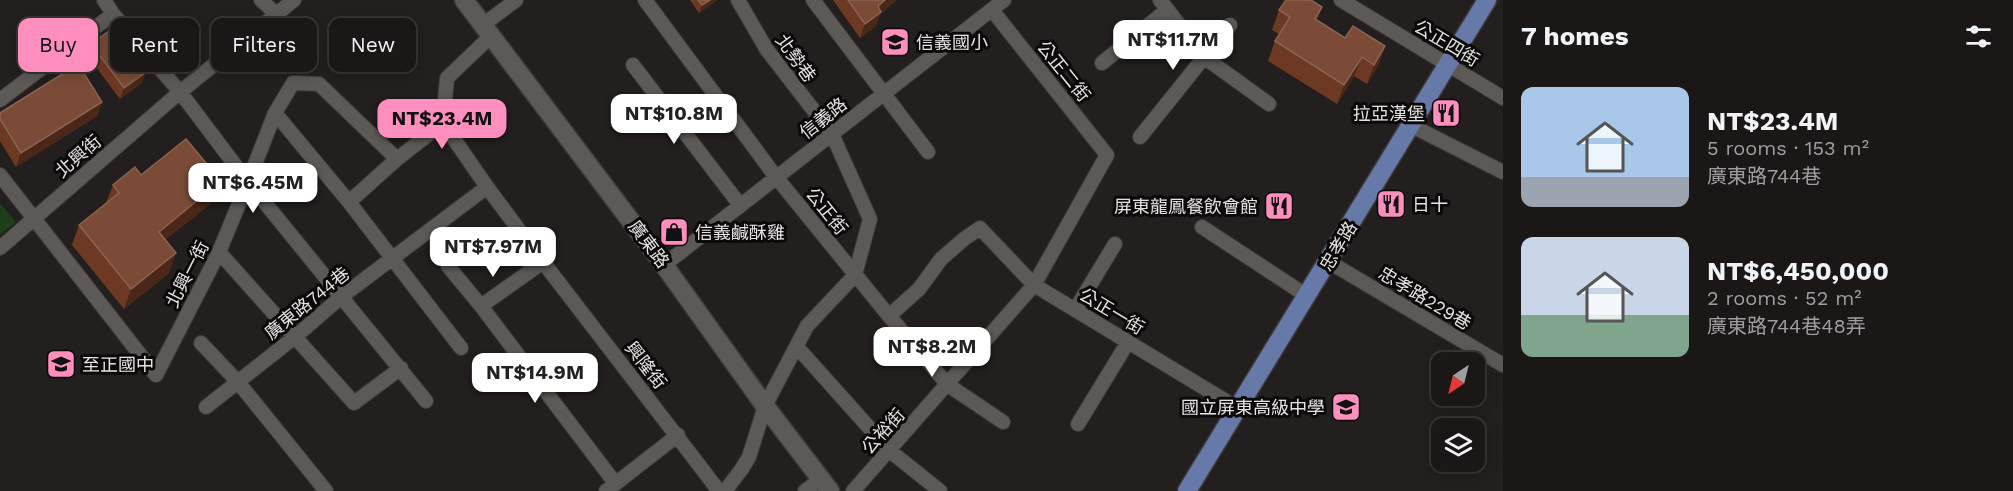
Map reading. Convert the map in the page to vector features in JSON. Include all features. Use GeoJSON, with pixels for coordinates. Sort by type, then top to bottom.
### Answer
{"type":"FeatureCollection","features":[{"type":"Feature","properties":{"kind":"main road","name":"忠孝路"},"geometry":{"type":"LineString","coordinates":[[1187,491],[1487,0]]}},
{"type":"Feature","properties":{"kind":"street"},"geometry":{"type":"LineString","coordinates":[[104,0],[426,401]]}},
{"type":"Feature","properties":{"kind":"street"},"geometry":{"type":"LineString","coordinates":[[261,0],[277,15]]}},
{"type":"Feature","properties":{"kind":"street","name":"北興街"},"geometry":{"type":"LineString","coordinates":[[0,248],[180,92],[294,0]]}},
{"type":"Feature","properties":{"kind":"street","name":"廣東路"},"geometry":{"type":"LineString","coordinates":[[464,0],[664,264],[765,406],[826,485]]}},
{"type":"Feature","properties":{"kind":"street"},"geometry":{"type":"LineString","coordinates":[[481,306],[543,262],[443,123],[447,78],[516,0]]}},
{"type":"Feature","properties":{"kind":"street","name":"公正街"},"geometry":{"type":"LineString","coordinates":[[645,0],[776,177],[889,316],[948,385],[1003,422]]}},
{"type":"Feature","properties":{"kind":"street","name":"北勢巷"},"geometry":{"type":"LineString","coordinates":[[738,0],[766,50],[832,134],[870,219],[855,275]]}},
{"type":"Feature","properties":{"kind":"street"},"geometry":{"type":"LineString","coordinates":[[813,0],[928,152]]}},
{"type":"Feature","properties":{"kind":"street","name":"信義路"},"geometry":{"type":"LineString","coordinates":[[664,264],[1004,0]]}},
{"type":"Feature","properties":{"kind":"street","name":"公正四街"},"geometry":{"type":"LineString","coordinates":[[1341,0],[1503,98]]}},
{"type":"Feature","properties":{"kind":"street"},"geometry":{"type":"LineString","coordinates":[[1102,63],[1163,5],[1204,57],[1269,104]]}},
{"type":"Feature","properties":{"kind":"street","name":"公正二街"},"geometry":{"type":"LineString","coordinates":[[992,10],[1107,155]]}},
{"type":"Feature","properties":{"kind":"street"},"geometry":{"type":"LineString","coordinates":[[0,100],[113,14]]}},
{"type":"Feature","properties":{"kind":"street"},"geometry":{"type":"LineString","coordinates":[[1140,137],[1230,25]]}},
{"type":"Feature","properties":{"kind":"street"},"geometry":{"type":"LineString","coordinates":[[633,64],[740,206]]}},
{"type":"Feature","properties":{"kind":"street","name":"北興一街"},"geometry":{"type":"LineString","coordinates":[[0,175],[156,375],[219,252],[275,113],[293,83],[319,84],[397,159]]}},
{"type":"Feature","properties":{"kind":"street"},"geometry":{"type":"LineString","coordinates":[[275,113],[349,202],[461,348]]}},
{"type":"Feature","properties":{"kind":"street"},"geometry":{"type":"LineString","coordinates":[[349,202],[397,159],[443,123]]}},
{"type":"Feature","properties":{"kind":"street"},"geometry":{"type":"LineString","coordinates":[[1410,125],[1503,172]]}},
{"type":"Feature","properties":{"kind":"street","name":"公裕街"},"geometry":{"type":"LineString","coordinates":[[853,491],[1034,285],[1107,155]]}},
{"type":"Feature","properties":{"kind":"street","name":"廣東路744巷"},"geometry":{"type":"LineString","coordinates":[[206,407],[296,336],[341,297],[487,187]]}},
{"type":"Feature","properties":{"kind":"street"},"geometry":{"type":"LineString","coordinates":[[1202,227],[1308,296]]}},
{"type":"Feature","properties":{"kind":"street","name":"公正一街"},"geometry":{"type":"LineString","coordinates":[[889,316],[919,290],[941,259],[964,238],[980,228],[1034,285],[1239,409]]}},
{"type":"Feature","properties":{"kind":"street"},"geometry":{"type":"LineString","coordinates":[[1075,310],[1115,244]]}},
{"type":"Feature","properties":{"kind":"street"},"geometry":{"type":"LineString","coordinates":[[219,252],[354,403],[401,368]]}},
{"type":"Feature","properties":{"kind":"street","name":"興隆街"},"geometry":{"type":"LineString","coordinates":[[543,262],[719,491]]}},
{"type":"Feature","properties":{"kind":"street","name":"忠孝路229巷"},"geometry":{"type":"LineString","coordinates":[[1329,262],[1503,365]]}},
{"type":"Feature","properties":{"kind":"street"},"geometry":{"type":"LineString","coordinates":[[448,266],[481,306],[610,487],[678,435]]}},
{"type":"Feature","properties":{"kind":"street"},"geometry":{"type":"LineString","coordinates":[[725,491],[749,457],[765,406],[807,326],[855,275]]}},
{"type":"Feature","properties":{"kind":"street"},"geometry":{"type":"LineString","coordinates":[[1078,424],[1128,342]]}},
{"type":"Feature","properties":{"kind":"street"},"geometry":{"type":"LineString","coordinates":[[201,343],[238,382],[326,491]]}},
{"type":"Feature","properties":{"kind":"street"},"geometry":{"type":"LineString","coordinates":[[797,347],[890,451],[940,491]]}},
{"type":"Feature","properties":{"kind":"street"},"geometry":{"type":"LineString","coordinates":[[805,491],[826,485]]}},
{"type":"Feature","properties":{"kind":"green space"},"geometry":{"type":"Polygon","coordinates":[[[0,203],[16,222],[0,235],[0,203]]]}},
{"type":"Feature","properties":{"kind":"building"},"geometry":{"type":"Polygon","coordinates":[[[698,0],[710,0],[702,5],[698,0]]]}},
{"type":"Feature","properties":{"kind":"building"},"geometry":{"type":"Polygon","coordinates":[[[848,0],[885,0],[878,6],[881,12],[865,24],[848,0]]]}},
{"type":"Feature","properties":{"kind":"building"},"geometry":{"type":"Polygon","coordinates":[[[1286,0],[1311,0],[1322,7],[1315,19],[1345,38],[1353,26],[1385,46],[1374,65],[1362,57],[1344,85],[1275,41],[1290,17],[1279,10],[1286,0]]]}},
{"type":"Feature","properties":{"kind":"building"},"geometry":{"type":"Polygon","coordinates":[[[110,30],[110,69],[98,53],[98,39],[110,30]]]}},
{"type":"Feature","properties":{"kind":"building"},"geometry":{"type":"Polygon","coordinates":[[[65,72],[83,72],[102,102],[21,153],[0,119],[0,113],[65,72]]]}},
{"type":"Feature","properties":{"kind":"building"},"geometry":{"type":"Polygon","coordinates":[[[112,72],[146,72],[124,88],[112,72]]]}},
{"type":"Feature","properties":{"kind":"building"},"geometry":{"type":"Polygon","coordinates":[[[186,139],[221,181],[159,232],[176,253],[131,289],[79,225],[119,193],[113,185],[135,167],[141,175],[186,139]]]}},
{"type":"Feature","properties":{"kind":"place","name":"信義國小"},"geometry":{"type":"Point","coordinates":[895,42]}},
{"type":"Feature","properties":{"kind":"place","name":"拉亞漢堡"},"geometry":{"type":"Point","coordinates":[1446,113]}},
{"type":"Feature","properties":{"kind":"place","name":"日十"},"geometry":{"type":"Point","coordinates":[1391,204]}},
{"type":"Feature","properties":{"kind":"place","name":"屏東龍鳳餐飲會館"},"geometry":{"type":"Point","coordinates":[1279,206]}},
{"type":"Feature","properties":{"kind":"place","name":"信義鹹酥雞"},"geometry":{"type":"Point","coordinates":[674,232]}},
{"type":"Feature","properties":{"kind":"place","name":"至正國中"},"geometry":{"type":"Point","coordinates":[61,364]}},
{"type":"Feature","properties":{"kind":"place","name":"國立屏東高級中學"},"geometry":{"type":"Point","coordinates":[1346,407]}}]}
